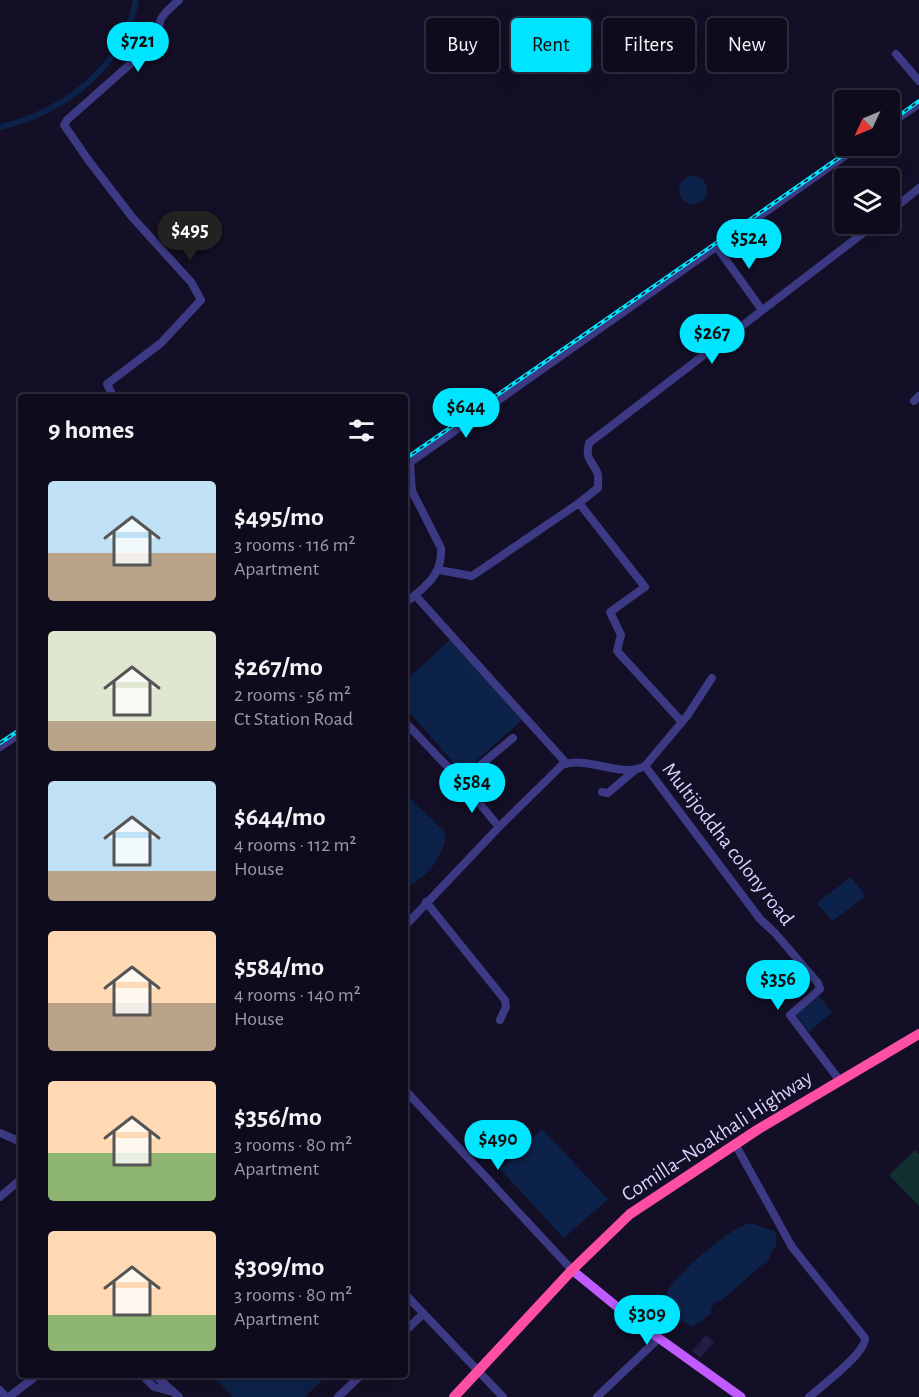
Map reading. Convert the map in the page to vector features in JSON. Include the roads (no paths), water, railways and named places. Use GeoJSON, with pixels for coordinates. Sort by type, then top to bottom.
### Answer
{"type":"FeatureCollection","features":[{"type":"Feature","properties":{"kind":"highway","name":"Comilla–Noakhali Highway"},"geometry":{"type":"LineString","coordinates":[[454,1397],[572,1270],[630,1214],[735,1144],[917,1038]]}},
{"type":"Feature","properties":{"kind":"main road"},"geometry":{"type":"LineString","coordinates":[[572,1270],[659,1338],[741,1397]]}},
{"type":"Feature","properties":{"kind":"street"},"geometry":{"type":"LineString","coordinates":[[112,394],[107,384],[161,343],[201,300],[191,282],[132,217],[88,161],[64,125],[154,43],[159,36],[160,21],[163,15],[179,0]]}},
{"type":"Feature","properties":{"kind":"street"},"geometry":{"type":"LineString","coordinates":[[896,54],[919,81]]}},
{"type":"Feature","properties":{"kind":"street"},"geometry":{"type":"LineString","coordinates":[[900,117],[919,104]]}},
{"type":"Feature","properties":{"kind":"street"},"geometry":{"type":"LineString","coordinates":[[408,463],[845,156]]}},
{"type":"Feature","properties":{"kind":"street"},"geometry":{"type":"LineString","coordinates":[[900,204],[919,188]]}},
{"type":"Feature","properties":{"kind":"street"},"geometry":{"type":"LineString","coordinates":[[438,570],[472,576],[598,488],[597,472],[590,463],[587,452],[589,443],[862,234]]}},
{"type":"Feature","properties":{"kind":"street"},"geometry":{"type":"LineString","coordinates":[[716,246],[762,310]]}},
{"type":"Feature","properties":{"kind":"street"},"geometry":{"type":"LineString","coordinates":[[408,469],[412,491],[441,548],[436,575],[408,601]]}},
{"type":"Feature","properties":{"kind":"street"},"geometry":{"type":"LineString","coordinates":[[579,503],[645,587],[610,612],[621,635],[617,651],[682,722]]}},
{"type":"Feature","properties":{"kind":"street"},"geometry":{"type":"LineString","coordinates":[[415,595],[566,764],[646,769],[712,678]]}},
{"type":"Feature","properties":{"kind":"street"},"geometry":{"type":"LineString","coordinates":[[408,725],[499,827]]}},
{"type":"Feature","properties":{"kind":"street"},"geometry":{"type":"LineString","coordinates":[[0,747],[18,735]]}},
{"type":"Feature","properties":{"kind":"street"},"geometry":{"type":"LineString","coordinates":[[461,782],[513,738]]}},
{"type":"Feature","properties":{"kind":"street"},"geometry":{"type":"LineString","coordinates":[[408,923],[499,827],[566,764]]}},
{"type":"Feature","properties":{"kind":"street","name":"Multijoddha colony road"},"geometry":{"type":"LineString","coordinates":[[646,769],[760,919],[818,982],[820,989],[790,1015],[840,1081]]}},
{"type":"Feature","properties":{"kind":"street"},"geometry":{"type":"LineString","coordinates":[[602,792],[608,794],[635,770]]}},
{"type":"Feature","properties":{"kind":"street"},"geometry":{"type":"LineString","coordinates":[[426,902],[505,1000],[506,1006],[500,1020]]}},
{"type":"Feature","properties":{"kind":"street"},"geometry":{"type":"LineString","coordinates":[[408,1097],[572,1270]]}},
{"type":"Feature","properties":{"kind":"street"},"geometry":{"type":"LineString","coordinates":[[0,1133],[18,1141]]}},
{"type":"Feature","properties":{"kind":"street"},"geometry":{"type":"LineString","coordinates":[[735,1144],[792,1247],[865,1338],[866,1342],[859,1353],[809,1397]]}},
{"type":"Feature","properties":{"kind":"street"},"geometry":{"type":"LineString","coordinates":[[0,1197],[18,1182]]}},
{"type":"Feature","properties":{"kind":"street"},"geometry":{"type":"LineString","coordinates":[[408,1297],[503,1397]]}},
{"type":"Feature","properties":{"kind":"street"},"geometry":{"type":"LineString","coordinates":[[408,1328],[423,1314]]}},
{"type":"Feature","properties":{"kind":"street"},"geometry":{"type":"LineString","coordinates":[[597,1397],[659,1338]]}},
{"type":"Feature","properties":{"kind":"street"},"geometry":{"type":"LineString","coordinates":[[0,1390],[8,1397],[33,1378]]}},
{"type":"Feature","properties":{"kind":"street"},"geometry":{"type":"LineString","coordinates":[[145,1378],[154,1387],[176,1394]]}},
{"type":"Feature","properties":{"kind":"street"},"geometry":{"type":"LineString","coordinates":[[158,1378],[176,1394]]}},
{"type":"Feature","properties":{"kind":"street"},"geometry":{"type":"LineString","coordinates":[[338,1397],[358,1378]]}},
{"type":"Feature","properties":{"kind":"water"},"geometry":{"type":"Polygon","coordinates":[[[693,176],[703,180],[707,190],[703,200],[693,204],[683,200],[679,190],[683,180],[693,176]]]}},
{"type":"Feature","properties":{"kind":"water"},"geometry":{"type":"Polygon","coordinates":[[[451,639],[523,719],[463,773],[408,711],[408,678],[451,639]]]}},
{"type":"Feature","properties":{"kind":"water"},"geometry":{"type":"Polygon","coordinates":[[[408,796],[445,832],[445,840],[438,857],[427,872],[408,886],[408,796]]]}},
{"type":"Feature","properties":{"kind":"water"},"geometry":{"type":"Polygon","coordinates":[[[851,877],[866,896],[832,921],[817,903],[851,877]]]}},
{"type":"Feature","properties":{"kind":"water"},"geometry":{"type":"Polygon","coordinates":[[[818,995],[832,1012],[809,1032],[796,1015],[818,995]]]}},
{"type":"Feature","properties":{"kind":"water"},"geometry":{"type":"Polygon","coordinates":[[[542,1129],[608,1199],[564,1238],[500,1169],[542,1129]]]}},
{"type":"Feature","properties":{"kind":"water"},"geometry":{"type":"Polygon","coordinates":[[[750,1223],[776,1232],[776,1246],[770,1258],[722,1300],[716,1302],[710,1309],[712,1313],[692,1327],[676,1318],[675,1312],[660,1297],[665,1296],[690,1265],[716,1243],[729,1233],[750,1223]]]}},
{"type":"Feature","properties":{"kind":"water"},"geometry":{"type":"Polygon","coordinates":[[[215,1378],[324,1378],[305,1397],[233,1397],[215,1378]]]}},
{"type":"Feature","properties":{"kind":"waterway"},"geometry":{"type":"LineString","coordinates":[[0,127],[47,110],[88,83],[105,66],[119,46],[136,0]]}},
{"type":"Feature","properties":{"kind":"railway"},"geometry":{"type":"LineString","coordinates":[[900,115],[919,101]]}},
{"type":"Feature","properties":{"kind":"railway"},"geometry":{"type":"LineString","coordinates":[[408,457],[842,156]]}},
{"type":"Feature","properties":{"kind":"railway"},"geometry":{"type":"LineString","coordinates":[[0,743],[18,731]]}}]}
